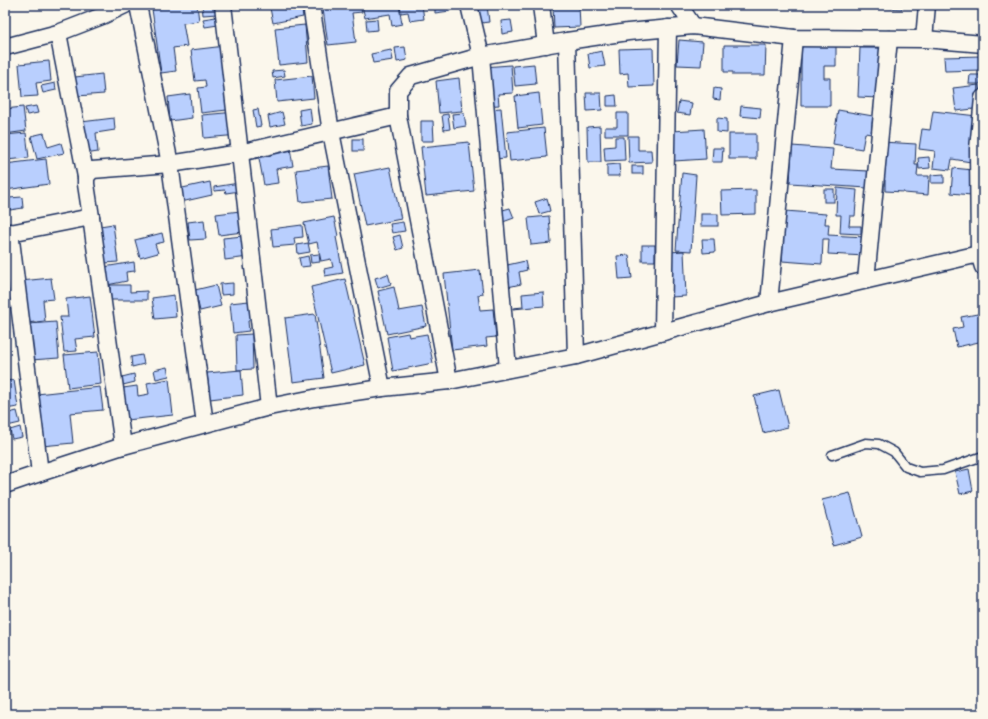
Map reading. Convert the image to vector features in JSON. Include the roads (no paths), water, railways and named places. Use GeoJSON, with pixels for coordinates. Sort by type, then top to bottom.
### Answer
{"type":"FeatureCollection","features":[{"type":"Feature","properties":{"kind":"street"},"geometry":{"type":"LineString","coordinates":[[5,47],[58,33],[102,16],[125,5]]}},
{"type":"Feature","properties":{"kind":"street"},"geometry":{"type":"LineString","coordinates":[[138,5],[170,164],[205,424]]}},
{"type":"Feature","properties":{"kind":"street"},"geometry":{"type":"LineString","coordinates":[[223,5],[269,407]]}},
{"type":"Feature","properties":{"kind":"street"},"geometry":{"type":"LineString","coordinates":[[311,5],[330,132],[382,388]]}},
{"type":"Feature","properties":{"kind":"street"},"geometry":{"type":"LineString","coordinates":[[469,5],[481,56],[508,369]]}},
{"type":"Feature","properties":{"kind":"street"},"geometry":{"type":"LineString","coordinates":[[541,5],[546,45]]}},
{"type":"Feature","properties":{"kind":"street"},"geometry":{"type":"LineString","coordinates":[[679,5],[693,26]]}},
{"type":"Feature","properties":{"kind":"street"},"geometry":{"type":"LineString","coordinates":[[924,39],[927,5]]}},
{"type":"Feature","properties":{"kind":"street"},"geometry":{"type":"LineString","coordinates":[[449,381],[398,116],[398,91],[410,76],[481,56],[628,32],[693,26],[794,38],[924,39],[983,44]]}},
{"type":"Feature","properties":{"kind":"street"},"geometry":{"type":"LineString","coordinates":[[663,332],[668,28]]}},
{"type":"Feature","properties":{"kind":"street"},"geometry":{"type":"LineString","coordinates":[[58,33],[86,177],[123,446]]}},
{"type":"Feature","properties":{"kind":"street"},"geometry":{"type":"LineString","coordinates":[[769,303],[794,38]]}},
{"type":"Feature","properties":{"kind":"street"},"geometry":{"type":"LineString","coordinates":[[866,280],[889,39]]}},
{"type":"Feature","properties":{"kind":"street"},"geometry":{"type":"LineString","coordinates":[[567,41],[576,356]]}},
{"type":"Feature","properties":{"kind":"street"},"geometry":{"type":"LineString","coordinates":[[5,485],[123,446],[269,407],[314,398],[382,388],[449,381],[576,356],[769,303],[866,280],[982,258],[981,150],[983,98]]}},
{"type":"Feature","properties":{"kind":"street"},"geometry":{"type":"LineString","coordinates":[[86,177],[92,170],[170,164],[240,153],[398,116]]}},
{"type":"Feature","properties":{"kind":"street"},"geometry":{"type":"LineString","coordinates":[[40,473],[8,233],[91,217]]}},
{"type":"Feature","properties":{"kind":"lane"},"geometry":{"type":"LineString","coordinates":[[832,455],[866,443],[879,444],[894,452],[906,467],[920,472],[943,470],[983,456]]}}]}
